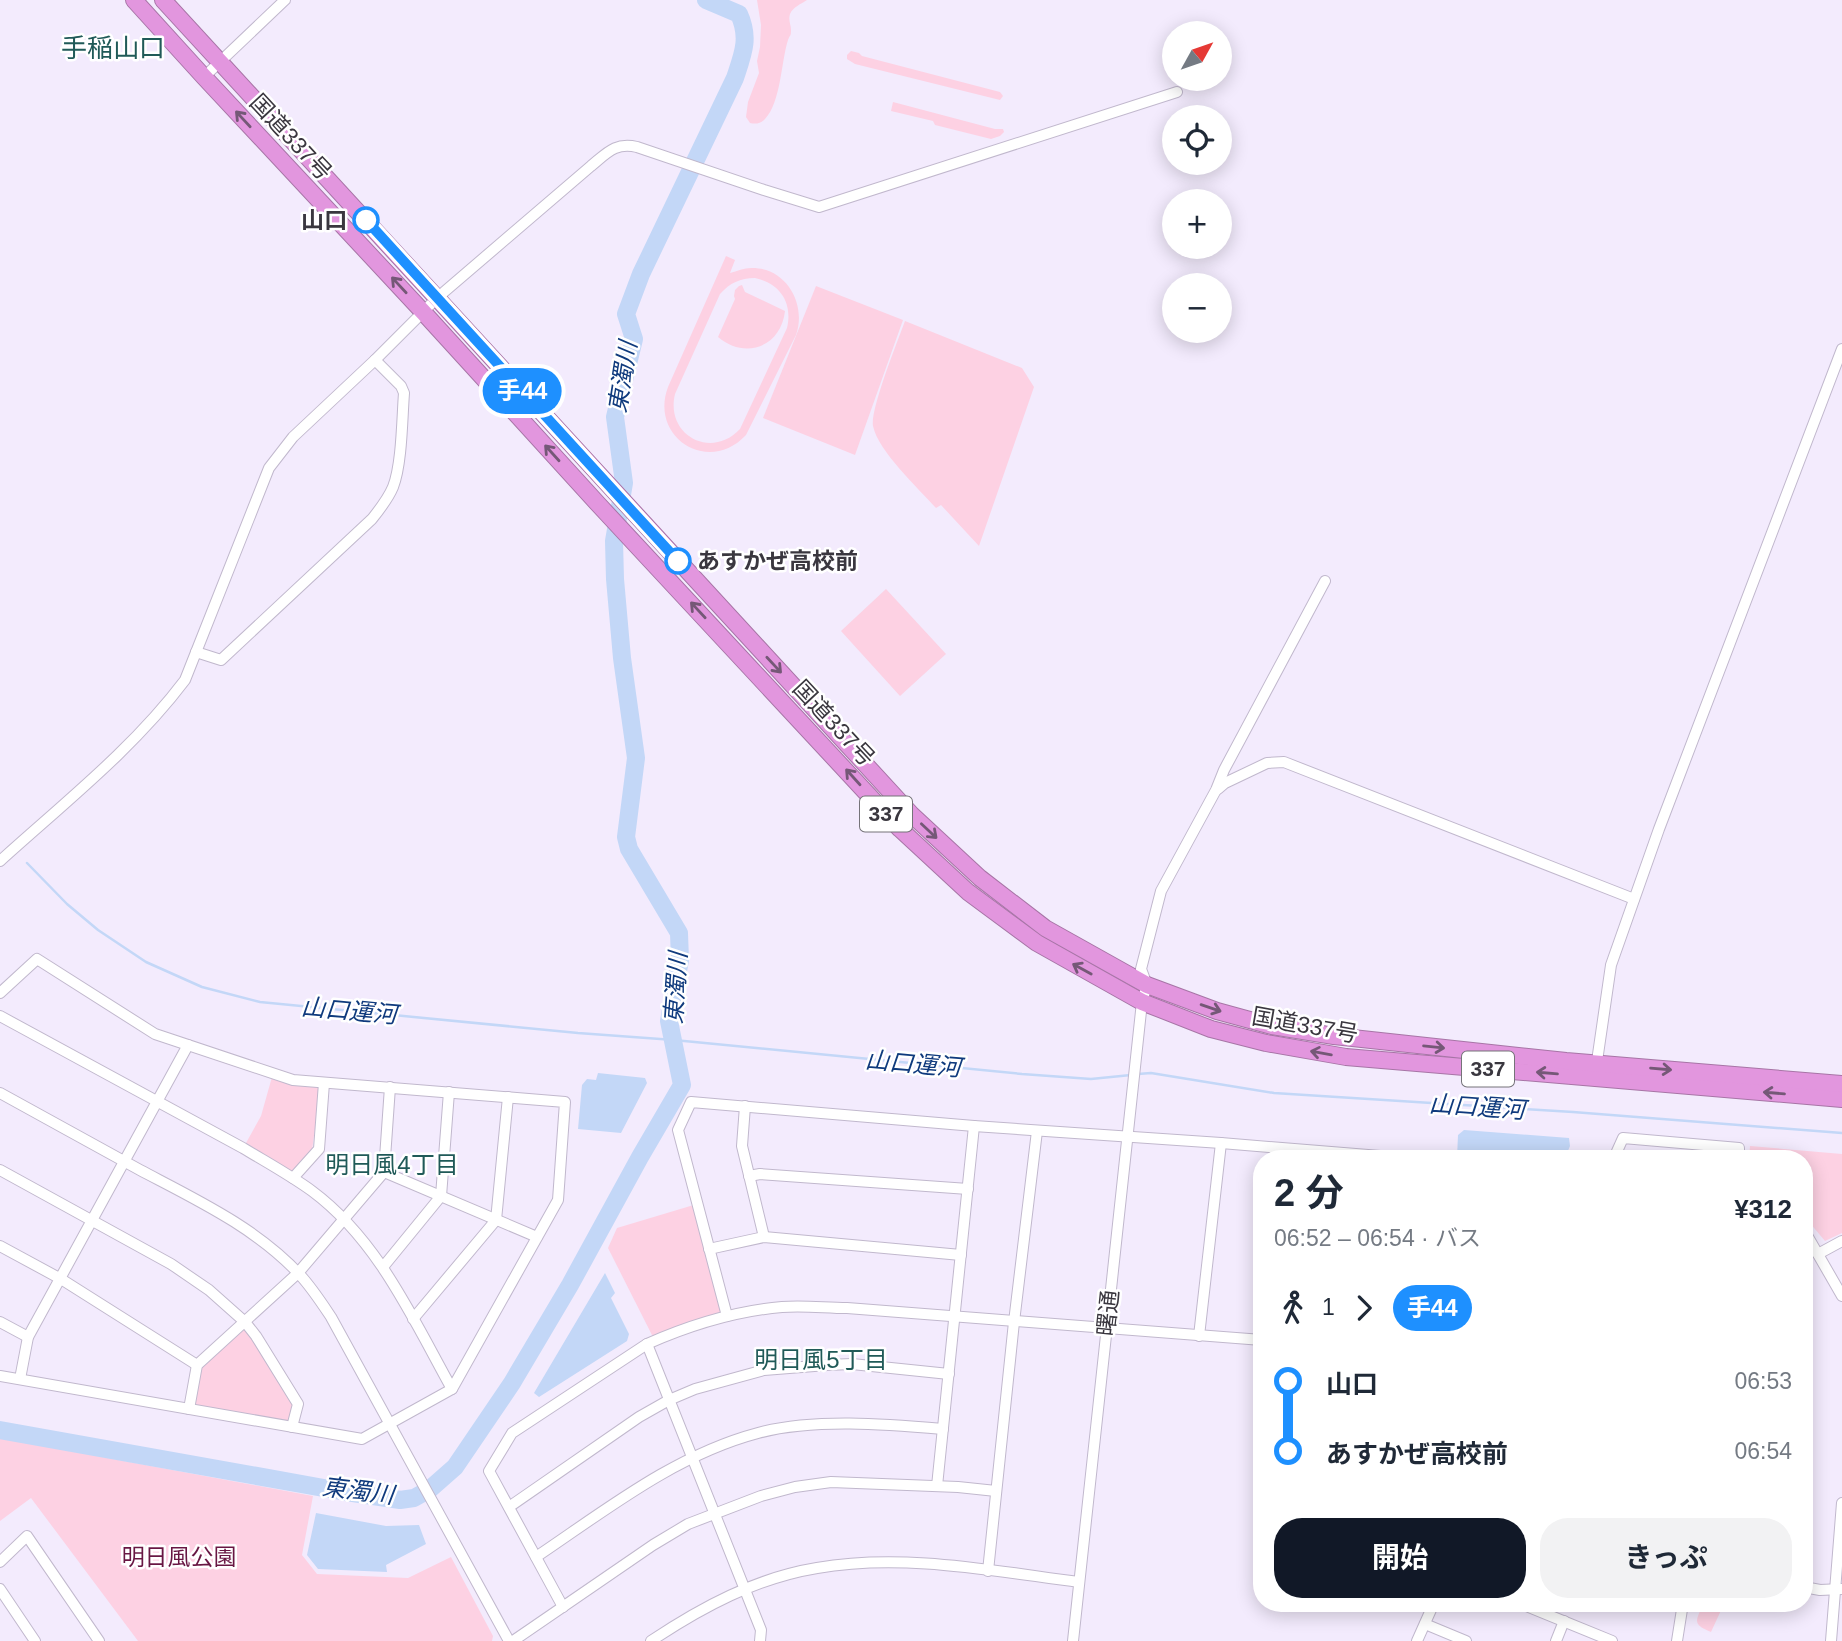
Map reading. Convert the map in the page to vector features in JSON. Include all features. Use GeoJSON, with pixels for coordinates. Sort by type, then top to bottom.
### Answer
{"type":"FeatureCollection","features":[{"type":"Feature","properties":{"kind":"highway","name":"国道337号"},"geometry":{"type":"LineString","coordinates":[[134,0],[900,829],[968,892],[1037,943],[1142,1002],[1211,1029],[1266,1043],[1346,1057],[1842,1084]]}},
{"type":"Feature","properties":{"kind":"highway","name":"国道337号"},"geometry":{"type":"LineString","coordinates":[[163,0],[911,814],[970,869],[1045,928],[1147,985],[1272,1026],[1596,1071],[1842,1099]]}},
{"type":"Feature","properties":{"kind":"street"},"geometry":{"type":"LineString","coordinates":[[204,77],[285,0]]}},
{"type":"Feature","properties":{"kind":"street"},"geometry":{"type":"LineString","coordinates":[[0,861],[134,740],[185,680],[269,468],[293,437],[437,298],[591,166],[620,145],[637,147],[813,206],[824,206],[1177,93]]}},
{"type":"Feature","properties":{"kind":"street"},"geometry":{"type":"LineString","coordinates":[[1596,1071],[1611,965],[1842,349]]}},
{"type":"Feature","properties":{"kind":"street"},"geometry":{"type":"LineString","coordinates":[[197,652],[221,660],[381,508],[397,472],[404,393],[401,386],[375,360]]}},
{"type":"Feature","properties":{"kind":"street","name":"曙通"},"geometry":{"type":"LineString","coordinates":[[1073,1641],[1132,1090],[1142,1002],[1147,985],[1141,969],[1161,891],[1325,581]]}},
{"type":"Feature","properties":{"kind":"street"},"geometry":{"type":"LineString","coordinates":[[1216,790],[1267,763],[1284,762],[1634,900]]}},
{"type":"Feature","properties":{"kind":"street"},"geometry":{"type":"LineString","coordinates":[[0,993],[37,959],[155,1034],[293,1080],[565,1102],[558,1200],[452,1389],[362,1439],[0,1376]]}},
{"type":"Feature","properties":{"kind":"street"},"geometry":{"type":"LineString","coordinates":[[0,1016],[277,1168],[314,1192],[367,1246],[383,1267],[452,1389]]}},
{"type":"Feature","properties":{"kind":"street"},"geometry":{"type":"LineString","coordinates":[[20,1379],[28,1336],[188,1045]]}},
{"type":"Feature","properties":{"kind":"street"},"geometry":{"type":"LineString","coordinates":[[293,1178],[319,1149],[324,1083]]}},
{"type":"Feature","properties":{"kind":"street"},"geometry":{"type":"LineString","coordinates":[[189,1409],[197,1366],[299,1273],[384,1172],[390,1087]]}},
{"type":"Feature","properties":{"kind":"street"},"geometry":{"type":"LineString","coordinates":[[383,1267],[441,1196],[449,1092]]}},
{"type":"Feature","properties":{"kind":"street"},"geometry":{"type":"LineString","coordinates":[[0,1093],[243,1228],[275,1251],[299,1273],[331,1317],[511,1641],[688,1524],[761,1496],[831,1482],[996,1491]]}},
{"type":"Feature","properties":{"kind":"street"},"geometry":{"type":"LineString","coordinates":[[413,1319],[496,1220],[508,1097]]}},
{"type":"Feature","properties":{"kind":"street"},"geometry":{"type":"LineString","coordinates":[[727,1316],[678,1130],[691,1102],[1037,1131],[1221,1143],[1257,1150]]}},
{"type":"Feature","properties":{"kind":"street"},"geometry":{"type":"LineString","coordinates":[[745,1106],[742,1146],[764,1237]]}},
{"type":"Feature","properties":{"kind":"street"},"geometry":{"type":"LineString","coordinates":[[937,1486],[974,1126]]}},
{"type":"Feature","properties":{"kind":"street"},"geometry":{"type":"LineString","coordinates":[[988,1571],[1037,1131]]}},
{"type":"Feature","properties":{"kind":"street"},"geometry":{"type":"LineString","coordinates":[[1618,1150],[1623,1138],[1739,1150]]}},
{"type":"Feature","properties":{"kind":"street"},"geometry":{"type":"LineString","coordinates":[[1199,1336],[1221,1143]]}},
{"type":"Feature","properties":{"kind":"street"},"geometry":{"type":"LineString","coordinates":[[0,1170],[93,1220],[180,1270],[209,1290],[245,1322],[256,1336],[298,1404],[292,1427]]}},
{"type":"Feature","properties":{"kind":"street"},"geometry":{"type":"LineString","coordinates":[[384,1172],[537,1237]]}},
{"type":"Feature","properties":{"kind":"street"},"geometry":{"type":"LineString","coordinates":[[750,1176],[760,1174],[968,1188]]}},
{"type":"Feature","properties":{"kind":"street"},"geometry":{"type":"LineString","coordinates":[[709,1249],[764,1237],[961,1255]]}},
{"type":"Feature","properties":{"kind":"street"},"geometry":{"type":"LineString","coordinates":[[1818,1254],[1842,1241]]}},
{"type":"Feature","properties":{"kind":"street"},"geometry":{"type":"LineString","coordinates":[[1813,1245],[1842,1296]]}},
{"type":"Feature","properties":{"kind":"street"},"geometry":{"type":"LineString","coordinates":[[0,1246],[61,1279],[197,1366]]}},
{"type":"Feature","properties":{"kind":"street"},"geometry":{"type":"LineString","coordinates":[[563,1607],[489,1471],[512,1433],[648,1345],[695,1325],[747,1311],[785,1306],[847,1308],[1253,1339]]}},
{"type":"Feature","properties":{"kind":"street"},"geometry":{"type":"LineString","coordinates":[[0,1322],[28,1336]]}},
{"type":"Feature","properties":{"kind":"street"},"geometry":{"type":"LineString","coordinates":[[648,1345],[761,1630],[760,1641]]}},
{"type":"Feature","properties":{"kind":"street"},"geometry":{"type":"LineString","coordinates":[[509,1507],[639,1417],[669,1400],[728,1379],[764,1370],[852,1364],[949,1374]]}},
{"type":"Feature","properties":{"kind":"street"},"geometry":{"type":"LineString","coordinates":[[536,1557],[653,1478],[692,1456],[758,1433],[790,1427],[862,1423],[943,1429]]}},
{"type":"Feature","properties":{"kind":"street"},"geometry":{"type":"LineString","coordinates":[[1830,1641],[1838,1589],[1842,1503]]}},
{"type":"Feature","properties":{"kind":"street"},"geometry":{"type":"LineString","coordinates":[[0,1562],[27,1536],[99,1641]]}},
{"type":"Feature","properties":{"kind":"street"},"geometry":{"type":"LineString","coordinates":[[651,1641],[685,1618],[744,1589],[793,1573],[851,1563],[929,1564],[1079,1582]]}},
{"type":"Feature","properties":{"kind":"street"},"geometry":{"type":"LineString","coordinates":[[0,1589],[35,1641]]}},
{"type":"Feature","properties":{"kind":"street"},"geometry":{"type":"LineString","coordinates":[[1813,1589],[1838,1589]]}},
{"type":"Feature","properties":{"kind":"street"},"geometry":{"type":"LineString","coordinates":[[1417,1641],[1430,1612]]}},
{"type":"Feature","properties":{"kind":"street"},"geometry":{"type":"LineString","coordinates":[[1542,1612],[1612,1641]]}},
{"type":"Feature","properties":{"kind":"street"},"geometry":{"type":"LineString","coordinates":[[1677,1641],[1682,1612]]}},
{"type":"Feature","properties":{"kind":"street"},"geometry":{"type":"LineString","coordinates":[[1556,1641],[1564,1621]]}},
{"type":"Feature","properties":{"kind":"street"},"geometry":{"type":"LineString","coordinates":[[1425,1624],[1466,1641]]}},
{"type":"Feature","properties":{"kind":"green space"},"geometry":{"type":"Polygon","coordinates":[[[757,0],[807,0],[790,14],[791,34],[774,103],[765,119],[754,124],[746,117],[748,102],[759,73],[757,61],[761,25],[757,0]]]}},
{"type":"Feature","properties":{"kind":"green space"},"geometry":{"type":"Polygon","coordinates":[[[851,51],[1000,92],[1003,96],[1000,100],[855,64],[847,59],[851,51]]]}},
{"type":"Feature","properties":{"kind":"green space"},"geometry":{"type":"Polygon","coordinates":[[[893,102],[1003,129],[1004,132],[991,139],[935,125],[933,121],[891,111],[893,102]]]}},
{"type":"Feature","properties":{"kind":"green space"},"geometry":{"type":"Polygon","coordinates":[[[726,256],[735,260],[730,273],[748,268],[763,269],[784,281],[796,300],[799,323],[796,335],[746,435],[731,447],[716,452],[700,451],[686,445],[675,435],[667,422],[664,405],[668,387],[726,256]],[[755,278],[740,280],[720,294],[675,394],[674,409],[677,421],[693,438],[716,442],[728,438],[740,429],[787,328],[788,310],[783,296],[778,289],[755,278]]]}},
{"type":"Feature","properties":{"kind":"green space"},"geometry":{"type":"Polygon","coordinates":[[[742,285],[745,292],[785,311],[777,333],[760,346],[739,348],[718,337],[735,299],[735,290],[742,285]]]}},
{"type":"Feature","properties":{"kind":"green space"},"geometry":{"type":"Polygon","coordinates":[[[816,286],[903,320],[855,455],[763,418],[816,286]]]}},
{"type":"Feature","properties":{"kind":"green space"},"geometry":{"type":"Polygon","coordinates":[[[905,321],[1022,368],[1034,387],[979,546],[941,505],[936,508],[900,469],[876,436],[873,418],[905,321]]]}},
{"type":"Feature","properties":{"kind":"green space"},"geometry":{"type":"Polygon","coordinates":[[[886,589],[946,654],[900,696],[841,631],[886,589]]]}},
{"type":"Feature","properties":{"kind":"green space"},"geometry":{"type":"Polygon","coordinates":[[[272,1077],[321,1085],[312,1150],[294,1173],[246,1143],[261,1116],[272,1077]]]}},
{"type":"Feature","properties":{"kind":"green space"},"geometry":{"type":"Polygon","coordinates":[[[1750,1146],[1796,1150],[1750,1150],[1750,1146]]]}},
{"type":"Feature","properties":{"kind":"green space"},"geometry":{"type":"Polygon","coordinates":[[[1813,1151],[1842,1154],[1842,1233],[1825,1241],[1813,1227],[1813,1151]]]}},
{"type":"Feature","properties":{"kind":"green space"},"geometry":{"type":"Polygon","coordinates":[[[697,1204],[727,1316],[655,1341],[608,1248],[617,1228],[697,1204]]]}},
{"type":"Feature","properties":{"kind":"green space"},"geometry":{"type":"Polygon","coordinates":[[[245,1322],[298,1404],[292,1427],[189,1409],[197,1365],[245,1322]]]}},
{"type":"Feature","properties":{"kind":"green space","name":"明日風公園"},"geometry":{"type":"Polygon","coordinates":[[[0,1438],[313,1496],[302,1555],[317,1574],[408,1578],[451,1557],[493,1636],[492,1641],[138,1641],[31,1498],[0,1521],[0,1438]]]}},
{"type":"Feature","properties":{"kind":"green space"},"geometry":{"type":"Polygon","coordinates":[[[1700,1612],[1720,1612],[1711,1632],[1698,1623],[1700,1612]]]}},
{"type":"Feature","properties":{"kind":"water"},"geometry":{"type":"Polygon","coordinates":[[[598,1073],[645,1078],[647,1083],[621,1133],[578,1129],[582,1085],[587,1079],[596,1080],[598,1073]]]}},
{"type":"Feature","properties":{"kind":"water"},"geometry":{"type":"Polygon","coordinates":[[[1464,1130],[1569,1138],[1570,1146],[1568,1150],[1457,1150],[1458,1135],[1464,1130]]]}},
{"type":"Feature","properties":{"kind":"water"},"geometry":{"type":"Polygon","coordinates":[[[605,1273],[615,1293],[611,1298],[629,1334],[627,1341],[539,1397],[534,1393],[605,1273]]]}},
{"type":"Feature","properties":{"kind":"water"},"geometry":{"type":"Polygon","coordinates":[[[316,1513],[386,1526],[419,1525],[426,1544],[386,1565],[387,1572],[318,1569],[307,1555],[316,1513]]]}},
{"type":"Feature","properties":{"kind":"waterway","name":"東濁川"},"geometry":{"type":"LineString","coordinates":[[0,1430],[346,1492],[400,1500],[414,1498],[430,1489],[455,1467],[512,1383],[682,1085],[669,1021],[680,960],[679,933],[629,849],[626,837],[636,758],[622,658],[615,579],[614,541],[624,483],[615,417],[634,339],[626,314],[641,274],[735,78],[743,54],[745,38],[739,14],[706,0]]}},
{"type":"Feature","properties":{"kind":"waterway","name":"山口運河"},"geometry":{"type":"LineString","coordinates":[[27,863],[67,904],[98,930],[146,962],[202,987],[260,1002],[1022,1074],[1091,1079],[1131,1075]]}},
{"type":"Feature","properties":{"kind":"waterway","name":"山口運河"},"geometry":{"type":"LineString","coordinates":[[1138,1074],[1151,1073],[1274,1093],[1842,1133]]}},
{"type":"Feature","properties":{"kind":"bus line","name":"手44"},"geometry":{"type":"LineString","coordinates":[[366,220],[678,561]]}},
{"type":"Feature","properties":{"kind":"place","name":"山口"},"geometry":{"type":"Point","coordinates":[366,220]}},
{"type":"Feature","properties":{"kind":"place","name":"あすかぜ高校前"},"geometry":{"type":"Point","coordinates":[678,561]}},
{"type":"Feature","properties":{"kind":"district","name":"手稲山口"},"geometry":{"type":"Point","coordinates":[113,48]}},
{"type":"Feature","properties":{"kind":"district","name":"明日風4丁目"},"geometry":{"type":"Point","coordinates":[392,1165]}},
{"type":"Feature","properties":{"kind":"district","name":"明日風5丁目"},"geometry":{"type":"Point","coordinates":[821,1360]}}]}
